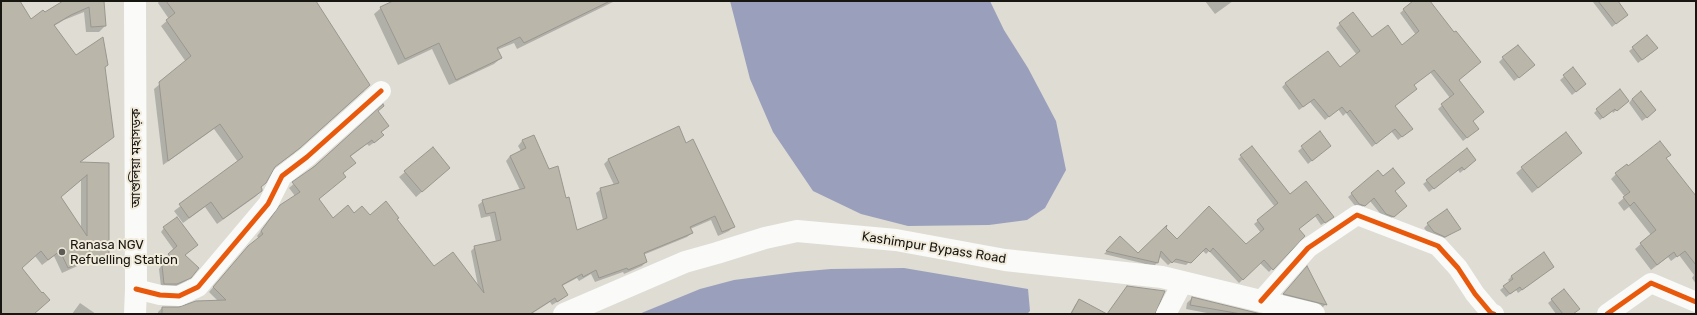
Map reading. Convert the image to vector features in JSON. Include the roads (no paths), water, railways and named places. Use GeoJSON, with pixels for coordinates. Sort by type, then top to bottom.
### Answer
{"type":"FeatureCollection","features":[{"type":"Feature","properties":{"kind":"main road","name":"আশুলিয়া মহাসড়ক"},"geometry":{"type":"LineString","coordinates":[[135,1],[135,314]]}},
{"type":"Feature","properties":{"kind":"main road","name":"Kashimpur Bypass Road"},"geometry":{"type":"LineString","coordinates":[[564,314],[685,262],[765,238],[797,231],[896,240],[1005,260],[1162,277],[1314,314]]}},
{"type":"Feature","properties":{"kind":"street"},"geometry":{"type":"LineString","coordinates":[[136,289],[160,295],[179,296],[198,286],[268,204],[282,176],[307,157],[381,91]]}},
{"type":"Feature","properties":{"kind":"street"},"geometry":{"type":"LineString","coordinates":[[1261,301],[1308,248],[1357,215],[1438,246],[1458,268],[1475,294],[1491,313],[1494,314]]}},
{"type":"Feature","properties":{"kind":"street"},"geometry":{"type":"LineString","coordinates":[[1166,314],[1183,282]]}},
{"type":"Feature","properties":{"kind":"street"},"geometry":{"type":"LineString","coordinates":[[1607,314],[1651,283],[1696,302]]}},
{"type":"Feature","properties":{"kind":"water"},"geometry":{"type":"Polygon","coordinates":[[[730,1],[990,1],[1004,30],[1028,68],[1056,121],[1066,170],[1045,208],[1027,220],[989,225],[908,226],[861,214],[813,191],[773,132],[750,79],[730,1]]]}},
{"type":"Feature","properties":{"kind":"water"},"geometry":{"type":"Polygon","coordinates":[[[904,268],[1028,289],[1030,311],[1027,314],[639,314],[700,289],[734,280],[831,269],[904,268]]]}},
{"type":"Feature","properties":{"kind":"place","name":"Ranasa NGV Refuelling Station"},"geometry":{"type":"Point","coordinates":[62,252]}}]}
